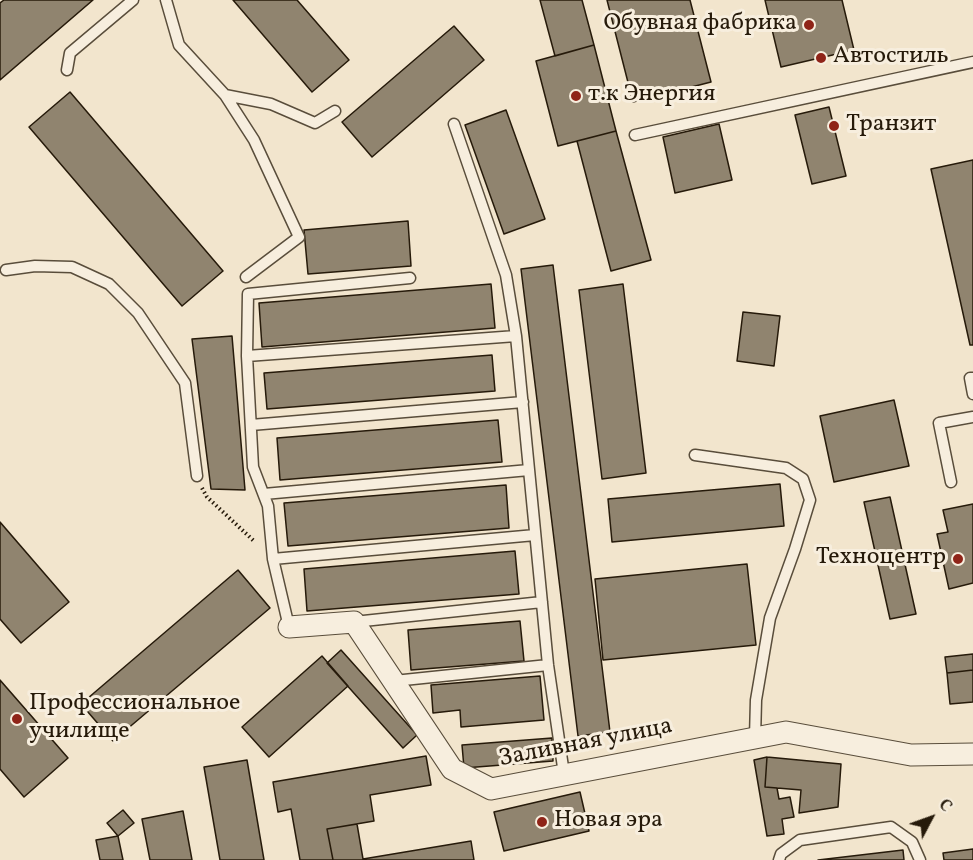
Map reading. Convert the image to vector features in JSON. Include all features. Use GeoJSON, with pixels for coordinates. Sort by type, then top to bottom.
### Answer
{"type":"FeatureCollection","features":[{"type":"Feature","properties":{"kind":"street","name":"Заливная улица"},"geometry":{"type":"LineString","coordinates":[[354,622],[452,769],[491,789],[786,732],[911,755],[973,754]]}},
{"type":"Feature","properties":{"kind":"street"},"geometry":{"type":"LineString","coordinates":[[289,627],[354,622]]}},
{"type":"Feature","properties":{"kind":"lane"},"geometry":{"type":"LineString","coordinates":[[67,70],[70,54],[133,0]]}},
{"type":"Feature","properties":{"kind":"lane"},"geometry":{"type":"LineString","coordinates":[[166,0],[179,45],[225,95],[254,140],[299,237],[246,277]]}},
{"type":"Feature","properties":{"kind":"lane"},"geometry":{"type":"LineString","coordinates":[[635,135],[973,62]]}},
{"type":"Feature","properties":{"kind":"lane"},"geometry":{"type":"LineString","coordinates":[[225,95],[271,104],[315,123],[335,111]]}},
{"type":"Feature","properties":{"kind":"lane"},"geometry":{"type":"LineString","coordinates":[[454,124],[506,275],[516,336],[548,665],[564,774]]}},
{"type":"Feature","properties":{"kind":"lane"},"geometry":{"type":"LineString","coordinates":[[6,270],[35,266],[72,267],[109,284],[138,313],[185,383],[197,476]]}},
{"type":"Feature","properties":{"kind":"lane"},"geometry":{"type":"LineString","coordinates":[[289,627],[273,559],[268,506],[253,467],[247,356],[248,294],[410,278]]}},
{"type":"Feature","properties":{"kind":"lane"},"geometry":{"type":"LineString","coordinates":[[247,356],[516,336]]}},
{"type":"Feature","properties":{"kind":"lane"},"geometry":{"type":"LineString","coordinates":[[973,378],[970,378],[973,393]]}},
{"type":"Feature","properties":{"kind":"lane"},"geometry":{"type":"LineString","coordinates":[[251,425],[523,402]]}},
{"type":"Feature","properties":{"kind":"lane"},"geometry":{"type":"LineString","coordinates":[[951,482],[939,423],[973,417]]}},
{"type":"Feature","properties":{"kind":"lane"},"geometry":{"type":"LineString","coordinates":[[695,454],[786,468],[803,478],[810,500],[770,618],[756,700],[755,738]]}},
{"type":"Feature","properties":{"kind":"lane"},"geometry":{"type":"LineString","coordinates":[[264,494],[529,470]]}},
{"type":"Feature","properties":{"kind":"lane"},"geometry":{"type":"LineString","coordinates":[[273,559],[536,535]]}},
{"type":"Feature","properties":{"kind":"lane"},"geometry":{"type":"LineString","coordinates":[[354,622],[542,602]]}},
{"type":"Feature","properties":{"kind":"lane"},"geometry":{"type":"LineString","coordinates":[[394,681],[548,665]]}},
{"type":"Feature","properties":{"kind":"lane"},"geometry":{"type":"LineString","coordinates":[[779,860],[781,854],[800,840],[891,827],[912,842],[920,860]]}},
{"type":"Feature","properties":{"kind":"path"},"geometry":{"type":"LineString","coordinates":[[197,476],[207,497],[273,559]]}},
{"type":"Feature","properties":{"kind":"building"},"geometry":{"type":"Polygon","coordinates":[[[4,0],[93,0],[0,80],[0,3],[4,0]]]}},
{"type":"Feature","properties":{"kind":"building"},"geometry":{"type":"Polygon","coordinates":[[[233,0],[297,0],[349,60],[312,92],[233,0]]]}},
{"type":"Feature","properties":{"kind":"building"},"geometry":{"type":"Polygon","coordinates":[[[540,0],[582,0],[594,45],[555,56],[540,0]]]}},
{"type":"Feature","properties":{"kind":"building"},"geometry":{"type":"Polygon","coordinates":[[[607,0],[690,0],[711,82],[633,102],[607,0]]]}},
{"type":"Feature","properties":{"kind":"building","name":"Обувная фабрика"},"geometry":{"type":"Polygon","coordinates":[[[765,0],[842,0],[854,50],[781,67],[765,0]]]}},
{"type":"Feature","properties":{"kind":"building"},"geometry":{"type":"Polygon","coordinates":[[[454,26],[484,60],[372,157],[342,122],[454,26]]]}},
{"type":"Feature","properties":{"kind":"building","name":"т.к Энергия"},"geometry":{"type":"Polygon","coordinates":[[[594,45],[616,131],[558,146],[536,61],[594,45]]]}},
{"type":"Feature","properties":{"kind":"building"},"geometry":{"type":"Polygon","coordinates":[[[70,92],[223,271],[182,306],[29,127],[70,92]]]}},
{"type":"Feature","properties":{"kind":"building"},"geometry":{"type":"Polygon","coordinates":[[[829,107],[846,176],[812,184],[795,115],[829,107]]]}},
{"type":"Feature","properties":{"kind":"building"},"geometry":{"type":"Polygon","coordinates":[[[506,110],[545,219],[504,234],[465,125],[506,110]]]}},
{"type":"Feature","properties":{"kind":"building"},"geometry":{"type":"Polygon","coordinates":[[[719,124],[732,180],[675,193],[663,137],[719,124]]]}},
{"type":"Feature","properties":{"kind":"building"},"geometry":{"type":"Polygon","coordinates":[[[616,131],[651,260],[611,271],[577,141],[616,131]]]}},
{"type":"Feature","properties":{"kind":"building"},"geometry":{"type":"Polygon","coordinates":[[[973,160],[973,345],[970,345],[931,169],[973,160]]]}},
{"type":"Feature","properties":{"kind":"building"},"geometry":{"type":"Polygon","coordinates":[[[408,221],[411,266],[308,274],[304,230],[408,221]]]}},
{"type":"Feature","properties":{"kind":"building"},"geometry":{"type":"Polygon","coordinates":[[[553,265],[610,732],[578,736],[521,269],[553,265]]]}},
{"type":"Feature","properties":{"kind":"building"},"geometry":{"type":"Polygon","coordinates":[[[491,284],[495,328],[262,347],[259,303],[491,284]]]}},
{"type":"Feature","properties":{"kind":"building"},"geometry":{"type":"Polygon","coordinates":[[[623,284],[646,473],[602,479],[579,290],[623,284]]]}},
{"type":"Feature","properties":{"kind":"building"},"geometry":{"type":"Polygon","coordinates":[[[743,312],[780,316],[774,366],[737,361],[743,312]]]}},
{"type":"Feature","properties":{"kind":"building"},"geometry":{"type":"Polygon","coordinates":[[[232,336],[245,490],[211,489],[192,339],[232,336]]]}},
{"type":"Feature","properties":{"kind":"building"},"geometry":{"type":"Polygon","coordinates":[[[492,355],[495,391],[267,409],[264,373],[492,355]]]}},
{"type":"Feature","properties":{"kind":"building"},"geometry":{"type":"Polygon","coordinates":[[[894,400],[909,466],[834,482],[820,416],[894,400]]]}},
{"type":"Feature","properties":{"kind":"building"},"geometry":{"type":"Polygon","coordinates":[[[498,420],[502,462],[280,480],[277,438],[498,420]]]}},
{"type":"Feature","properties":{"kind":"building"},"geometry":{"type":"Polygon","coordinates":[[[780,484],[784,526],[612,542],[608,499],[780,484]]]}},
{"type":"Feature","properties":{"kind":"building"},"geometry":{"type":"Polygon","coordinates":[[[506,485],[509,528],[288,546],[284,503],[506,485]]]}},
{"type":"Feature","properties":{"kind":"building"},"geometry":{"type":"Polygon","coordinates":[[[890,497],[916,614],[890,619],[864,502],[890,497]]]}},
{"type":"Feature","properties":{"kind":"building","name":"Техноцентр"},"geometry":{"type":"Polygon","coordinates":[[[973,504],[973,583],[949,589],[937,534],[948,532],[943,510],[973,504]]]}},
{"type":"Feature","properties":{"kind":"building"},"geometry":{"type":"Polygon","coordinates":[[[0,522],[69,602],[21,643],[0,619],[0,522]]]}},
{"type":"Feature","properties":{"kind":"building"},"geometry":{"type":"Polygon","coordinates":[[[515,551],[519,594],[307,611],[304,569],[515,551]]]}},
{"type":"Feature","properties":{"kind":"building"},"geometry":{"type":"Polygon","coordinates":[[[747,564],[756,645],[603,660],[595,579],[747,564]]]}},
{"type":"Feature","properties":{"kind":"building"},"geometry":{"type":"Polygon","coordinates":[[[238,570],[270,608],[113,741],[81,704],[238,570]]]}},
{"type":"Feature","properties":{"kind":"building"},"geometry":{"type":"Polygon","coordinates":[[[520,621],[524,661],[411,670],[408,630],[520,621]]]}},
{"type":"Feature","properties":{"kind":"building"},"geometry":{"type":"Polygon","coordinates":[[[341,650],[417,735],[403,748],[327,663],[341,650]]]}},
{"type":"Feature","properties":{"kind":"building"},"geometry":{"type":"Polygon","coordinates":[[[973,654],[973,670],[947,673],[945,657],[973,654]]]}},
{"type":"Feature","properties":{"kind":"building"},"geometry":{"type":"Polygon","coordinates":[[[322,656],[348,686],[269,757],[242,727],[322,656]]]}},
{"type":"Feature","properties":{"kind":"building"},"geometry":{"type":"Polygon","coordinates":[[[973,670],[973,702],[950,704],[947,673],[973,670]]]}},
{"type":"Feature","properties":{"kind":"building"},"geometry":{"type":"Polygon","coordinates":[[[540,676],[544,720],[461,727],[460,710],[433,713],[431,685],[540,676]]]}},
{"type":"Feature","properties":{"kind":"building","name":"Профессиональное училище"},"geometry":{"type":"Polygon","coordinates":[[[0,680],[68,758],[24,797],[0,769],[0,680]]]}},
{"type":"Feature","properties":{"kind":"building"},"geometry":{"type":"Polygon","coordinates":[[[552,738],[553,761],[464,768],[462,745],[552,738]]]}},
{"type":"Feature","properties":{"kind":"building"},"geometry":{"type":"Polygon","coordinates":[[[426,756],[431,785],[370,795],[374,821],[327,829],[333,860],[300,860],[291,809],[278,812],[273,782],[426,756]]]}},
{"type":"Feature","properties":{"kind":"building"},"geometry":{"type":"Polygon","coordinates":[[[767,757],[765,787],[777,788],[779,799],[790,797],[794,817],[782,819],[784,834],[767,836],[754,760],[767,757]]]}},
{"type":"Feature","properties":{"kind":"building"},"geometry":{"type":"Polygon","coordinates":[[[767,757],[841,764],[838,807],[799,813],[801,790],[765,787],[767,757]]]}},
{"type":"Feature","properties":{"kind":"building"},"geometry":{"type":"Polygon","coordinates":[[[247,760],[264,860],[220,860],[204,767],[247,760]]]}},
{"type":"Feature","properties":{"kind":"building","name":"Новая эра"},"geometry":{"type":"Polygon","coordinates":[[[580,792],[589,831],[504,851],[494,812],[580,792]]]}},
{"type":"Feature","properties":{"kind":"building"},"geometry":{"type":"Polygon","coordinates":[[[123,810],[134,823],[118,836],[107,823],[123,810]]]}},
{"type":"Feature","properties":{"kind":"building"},"geometry":{"type":"Polygon","coordinates":[[[183,811],[192,860],[150,860],[142,819],[183,811]]]}},
{"type":"Feature","properties":{"kind":"building"},"geometry":{"type":"Polygon","coordinates":[[[357,824],[363,859],[471,841],[474,860],[333,860],[327,829],[357,824]]]}},
{"type":"Feature","properties":{"kind":"building"},"geometry":{"type":"Polygon","coordinates":[[[118,836],[123,860],[100,860],[96,840],[118,836]]]}},
{"type":"Feature","properties":{"kind":"building"},"geometry":{"type":"Polygon","coordinates":[[[973,849],[973,860],[944,860],[943,853],[973,849]]]}},
{"type":"Feature","properties":{"kind":"building"},"geometry":{"type":"Polygon","coordinates":[[[903,850],[904,860],[818,860],[903,850]]]}},
{"type":"Feature","properties":{"kind":"place","name":"Обувная фабрика"},"geometry":{"type":"Point","coordinates":[809,25]}},
{"type":"Feature","properties":{"kind":"place","name":"Автостиль"},"geometry":{"type":"Point","coordinates":[821,58]}},
{"type":"Feature","properties":{"kind":"place","name":"т.к Энергия"},"geometry":{"type":"Point","coordinates":[576,96]}},
{"type":"Feature","properties":{"kind":"place","name":"Транзит"},"geometry":{"type":"Point","coordinates":[834,126]}},
{"type":"Feature","properties":{"kind":"place","name":"Техноцентр"},"geometry":{"type":"Point","coordinates":[958,559]}},
{"type":"Feature","properties":{"kind":"place","name":"Профессиональное училище"},"geometry":{"type":"Point","coordinates":[17,719]}},
{"type":"Feature","properties":{"kind":"place","name":"Новая эра"},"geometry":{"type":"Point","coordinates":[542,822]}}]}
